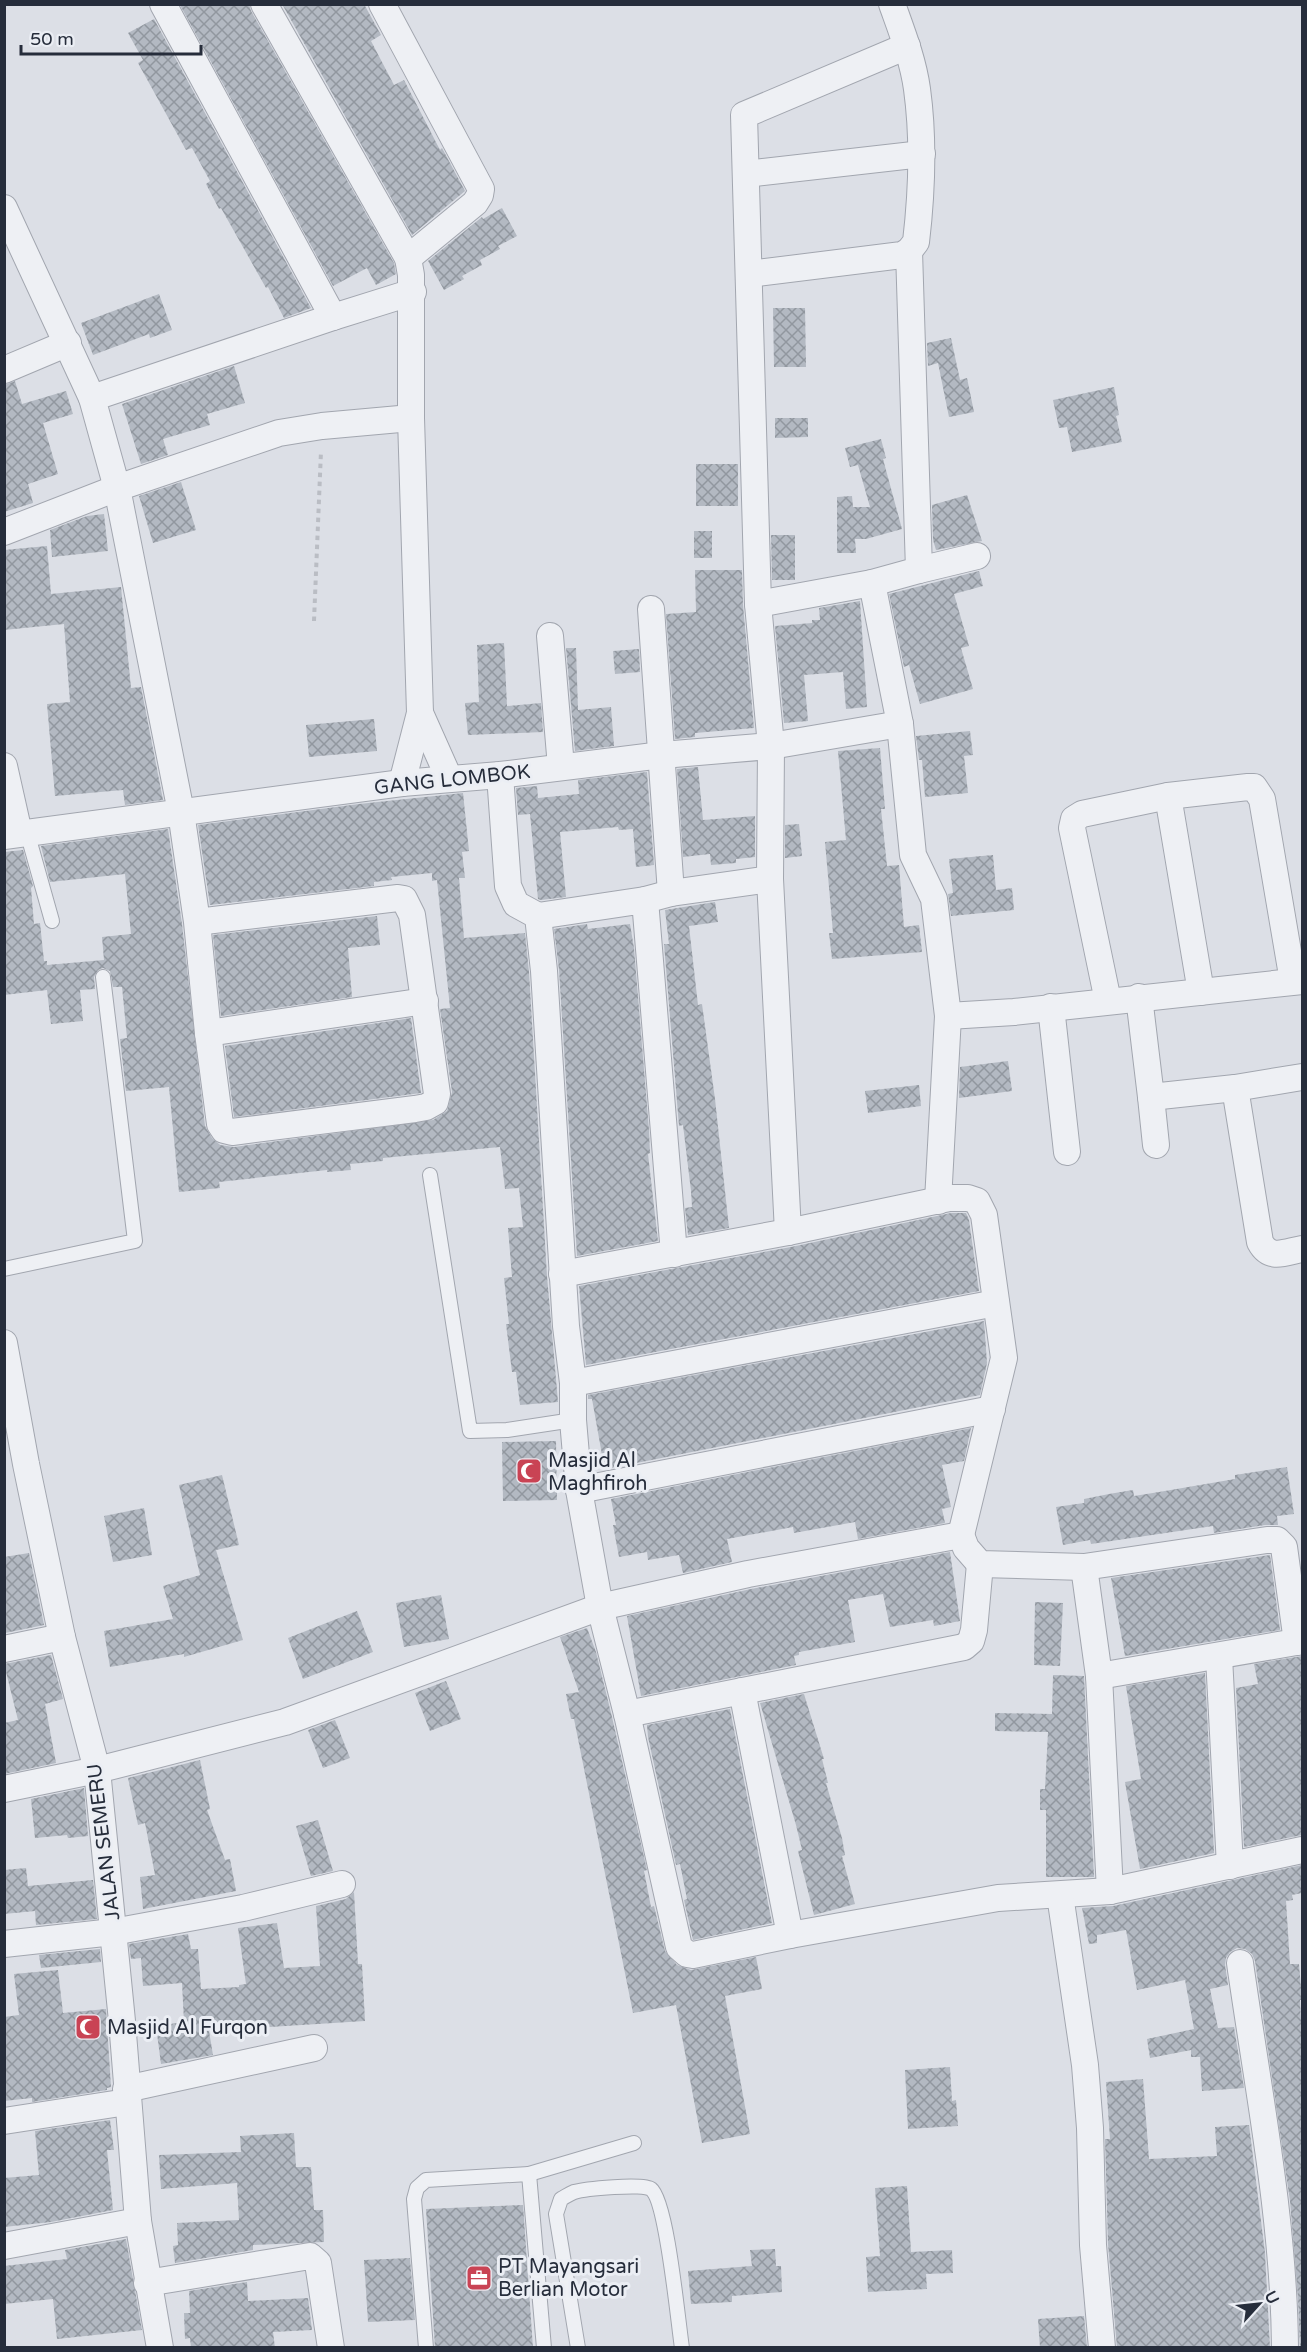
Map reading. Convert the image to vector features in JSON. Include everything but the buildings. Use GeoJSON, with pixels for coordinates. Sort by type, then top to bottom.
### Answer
{"type":"FeatureCollection","features":[{"type":"Feature","properties":{"kind":"street"},"geometry":{"type":"LineString","coordinates":[[163,4],[333,316]]}},
{"type":"Feature","properties":{"kind":"street"},"geometry":{"type":"LineString","coordinates":[[264,4],[408,258],[413,292],[411,418],[420,713],[402,783]]}},
{"type":"Feature","properties":{"kind":"street"},"geometry":{"type":"LineString","coordinates":[[382,4],[481,189],[476,203],[408,258]]}},
{"type":"Feature","properties":{"kind":"street"},"geometry":{"type":"LineString","coordinates":[[749,274],[902,255],[909,251],[916,242],[922,154],[917,88],[907,46],[892,4]]}},
{"type":"Feature","properties":{"kind":"street"},"geometry":{"type":"LineString","coordinates":[[788,1232],[770,879],[771,746],[758,604],[744,115],[907,46]]}},
{"type":"Feature","properties":{"kind":"street"},"geometry":{"type":"LineString","coordinates":[[746,174],[922,154]]}},
{"type":"Feature","properties":{"kind":"street"},"geometry":{"type":"LineString","coordinates":[[4,208],[92,398],[117,488],[181,812],[197,922],[218,1114],[224,1130],[232,1132],[414,1109],[426,1107],[435,1102],[438,1094],[412,915],[404,899],[197,922]]}},
{"type":"Feature","properties":{"kind":"street"},"geometry":{"type":"LineString","coordinates":[[909,251],[920,570]]}},
{"type":"Feature","properties":{"kind":"street"},"geometry":{"type":"LineString","coordinates":[[92,398],[333,316],[413,292]]}},
{"type":"Feature","properties":{"kind":"street"},"geometry":{"type":"LineString","coordinates":[[4,370],[68,343]]}},
{"type":"Feature","properties":{"kind":"street"},"geometry":{"type":"LineString","coordinates":[[4,532],[117,488],[279,433],[322,426],[411,418]]}},
{"type":"Feature","properties":{"kind":"street"},"geometry":{"type":"LineString","coordinates":[[758,604],[872,583],[977,556]]}},
{"type":"Feature","properties":{"kind":"street"},"geometry":{"type":"LineString","coordinates":[[872,583],[900,724],[913,855],[934,899],[948,1016],[938,1201]]}},
{"type":"Feature","properties":{"kind":"street"},"geometry":{"type":"LineString","coordinates":[[651,609],[671,893]]}},
{"type":"Feature","properties":{"kind":"street"},"geometry":{"type":"LineString","coordinates":[[550,636],[561,767]]}},
{"type":"Feature","properties":{"kind":"street"},"geometry":{"type":"LineString","coordinates":[[420,713],[449,778]]}},
{"type":"Feature","properties":{"kind":"street","name":"GANG LOMBOK"},"geometry":{"type":"LineString","coordinates":[[17,834],[402,783],[500,775],[662,755],[771,746],[900,724]]}},
{"type":"Feature","properties":{"kind":"street"},"geometry":{"type":"LineString","coordinates":[[4,766],[17,834]]}},
{"type":"Feature","properties":{"kind":"street"},"geometry":{"type":"LineString","coordinates":[[500,775],[508,886],[516,904],[538,916],[770,879]]}},
{"type":"Feature","properties":{"kind":"street"},"geometry":{"type":"LineString","coordinates":[[948,1016],[1032,1009],[1201,992],[1298,981],[1262,799],[1254,787],[1168,796],[1082,814],[1074,819],[1072,828],[1108,1001]]}},
{"type":"Feature","properties":{"kind":"street"},"geometry":{"type":"LineString","coordinates":[[1168,796],[1201,992]]}},
{"type":"Feature","properties":{"kind":"street"},"geometry":{"type":"LineString","coordinates":[[645,900],[674,1254]]}},
{"type":"Feature","properties":{"kind":"street"},"geometry":{"type":"LineString","coordinates":[[538,916],[544,971],[562,1274],[573,1383],[573,1420],[579,1490],[600,1607],[627,1714],[679,1947],[687,1954],[693,1955],[789,1935],[998,1898],[1110,1891],[1302,1850]]}},
{"type":"Feature","properties":{"kind":"street"},"geometry":{"type":"LineString","coordinates":[[1139,997],[1156,1145]]}},
{"type":"Feature","properties":{"kind":"street"},"geometry":{"type":"LineString","coordinates":[[208,1033],[425,1001]]}},
{"type":"Feature","properties":{"kind":"street"},"geometry":{"type":"LineString","coordinates":[[1032,1009],[1067,1152]]}},
{"type":"Feature","properties":{"kind":"street"},"geometry":{"type":"LineString","coordinates":[[1151,1097],[1235,1088],[1302,1077]]}},
{"type":"Feature","properties":{"kind":"street"},"geometry":{"type":"LineString","coordinates":[[1235,1088],[1260,1242],[1264,1251],[1272,1255],[1302,1249]]}},
{"type":"Feature","properties":{"kind":"street"},"geometry":{"type":"LineString","coordinates":[[562,1274],[788,1232],[938,1201],[968,1198],[976,1201],[982,1209],[996,1303],[1004,1358],[961,1535],[966,1548],[980,1564],[971,1641],[964,1647],[627,1714]]}},
{"type":"Feature","properties":{"kind":"street"},"geometry":{"type":"LineString","coordinates":[[573,1383],[996,1303]]}},
{"type":"Feature","properties":{"kind":"street","name":"JALAN SEMERU"},"geometry":{"type":"LineString","coordinates":[[4,1343],[26,1464],[62,1637],[97,1770],[138,2221],[160,2348]]}},
{"type":"Feature","properties":{"kind":"street"},"geometry":{"type":"LineString","coordinates":[[579,1490],[992,1409]]}},
{"type":"Feature","properties":{"kind":"street"},"geometry":{"type":"LineString","coordinates":[[4,1789],[97,1770],[285,1722],[600,1607],[748,1574],[961,1535]]}},
{"type":"Feature","properties":{"kind":"street"},"geometry":{"type":"LineString","coordinates":[[980,1564],[1084,1567],[1267,1540],[1277,1540],[1284,1547],[1300,1641],[1220,1657],[1099,1676]]}},
{"type":"Feature","properties":{"kind":"street"},"geometry":{"type":"LineString","coordinates":[[1084,1567],[1099,1676],[1110,1891]]}},
{"type":"Feature","properties":{"kind":"street"},"geometry":{"type":"LineString","coordinates":[[4,1649],[62,1637]]}},
{"type":"Feature","properties":{"kind":"street"},"geometry":{"type":"LineString","coordinates":[[1220,1657],[1230,1866]]}},
{"type":"Feature","properties":{"kind":"street"},"geometry":{"type":"LineString","coordinates":[[742,1690],[789,1935]]}},
{"type":"Feature","properties":{"kind":"street"},"geometry":{"type":"LineString","coordinates":[[4,1944],[113,1932],[243,1908],[342,1884]]}},
{"type":"Feature","properties":{"kind":"street"},"geometry":{"type":"LineString","coordinates":[[1060,1895],[1085,2065],[1090,2128],[1093,2245],[1102,2348]]}},
{"type":"Feature","properties":{"kind":"street"},"geometry":{"type":"LineString","coordinates":[[1240,1963],[1278,2226],[1285,2348]]}},
{"type":"Feature","properties":{"kind":"street"},"geometry":{"type":"LineString","coordinates":[[4,2121],[127,2095],[314,2048]]}},
{"type":"Feature","properties":{"kind":"street"},"geometry":{"type":"LineString","coordinates":[[4,2246],[138,2221]]}},
{"type":"Feature","properties":{"kind":"street"},"geometry":{"type":"LineString","coordinates":[[147,2283],[310,2256],[318,2264],[330,2348]]}},
{"type":"Feature","properties":{"kind":"lane"},"geometry":{"type":"LineString","coordinates":[[17,834],[52,921]]}},
{"type":"Feature","properties":{"kind":"lane"},"geometry":{"type":"LineString","coordinates":[[4,1269],[135,1241],[103,977]]}},
{"type":"Feature","properties":{"kind":"lane"},"geometry":{"type":"LineString","coordinates":[[430,1175],[470,1431],[507,1430],[573,1420]]}},
{"type":"Feature","properties":{"kind":"lane"},"geometry":{"type":"LineString","coordinates":[[426,2348],[414,2199],[417,2188],[426,2180],[529,2174],[634,2143]]}},
{"type":"Feature","properties":{"kind":"lane"},"geometry":{"type":"LineString","coordinates":[[529,2174],[544,2348]]}},
{"type":"Feature","properties":{"kind":"lane"},"geometry":{"type":"LineString","coordinates":[[578,2348],[556,2214],[561,2199],[574,2192],[640,2186],[650,2188],[655,2193],[663,2216],[682,2348]]}},
{"type":"Feature","properties":{"kind":"path"},"geometry":{"type":"LineString","coordinates":[[314,621],[322,426]]}},
{"type":"Feature","properties":{"kind":"place","name":"Masjid Al Maghfiroh"},"geometry":{"type":"Point","coordinates":[529,1471]}},
{"type":"Feature","properties":{"kind":"place","name":"Masjid Al Furqon"},"geometry":{"type":"Point","coordinates":[88,2027]}},
{"type":"Feature","properties":{"kind":"place","name":"PT Mayangsari Berlian Motor"},"geometry":{"type":"Point","coordinates":[479,2278]}}]}
